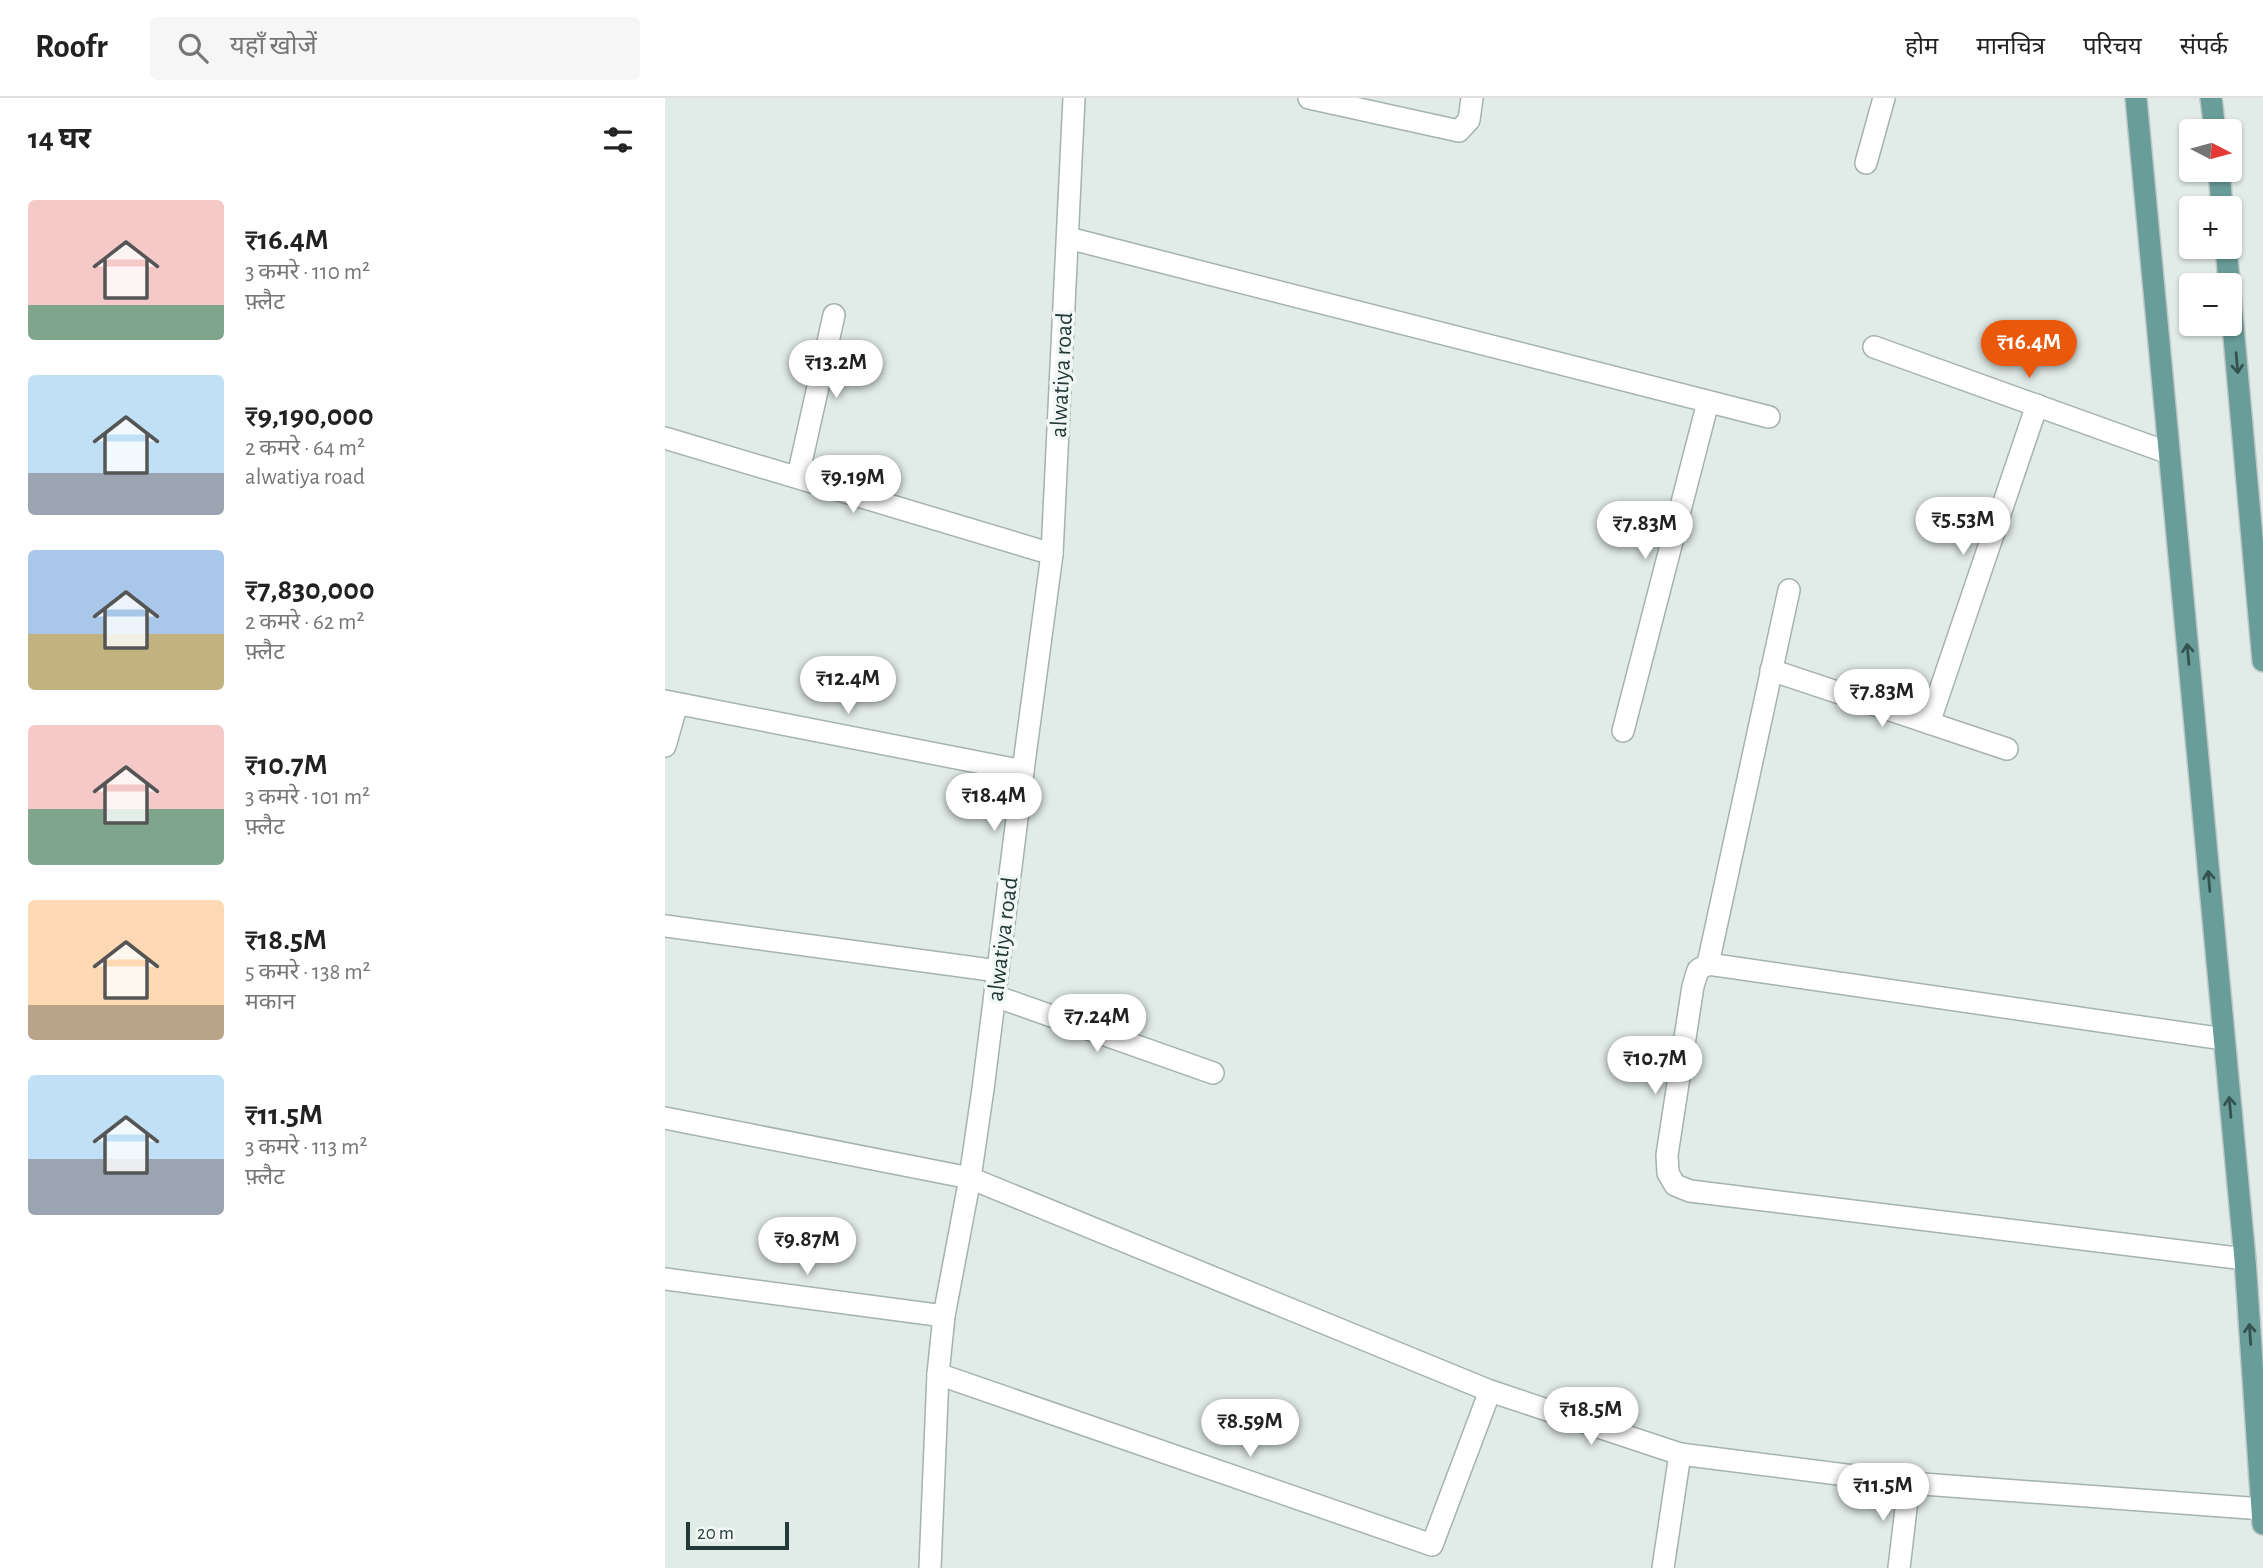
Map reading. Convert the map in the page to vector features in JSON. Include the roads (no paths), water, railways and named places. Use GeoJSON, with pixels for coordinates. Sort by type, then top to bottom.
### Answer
{"type":"FeatureCollection","features":[{"type":"Feature","properties":{"kind":"main road"},"geometry":{"type":"LineString","coordinates":[[2136,98],[2245,1259],[2263,1514]]}},
{"type":"Feature","properties":{"kind":"main road"},"geometry":{"type":"LineString","coordinates":[[2211,98],[2214,119]]}},
{"type":"Feature","properties":{"kind":"main road"},"geometry":{"type":"LineString","coordinates":[[2227,259],[2263,661]]}},
{"type":"Feature","properties":{"kind":"street","name":"alwatiya road"},"geometry":{"type":"LineString","coordinates":[[930,1568],[944,1316],[970,1178],[1052,554],[1074,98]]}},
{"type":"Feature","properties":{"kind":"street"},"geometry":{"type":"LineString","coordinates":[[1309,98],[1459,131],[1469,120],[1472,98]]}},
{"type":"Feature","properties":{"kind":"street"},"geometry":{"type":"LineString","coordinates":[[1866,163],[1884,98]]}},
{"type":"Feature","properties":{"kind":"street"},"geometry":{"type":"LineString","coordinates":[[1068,238],[1769,418]]}},
{"type":"Feature","properties":{"kind":"street"},"geometry":{"type":"LineString","coordinates":[[798,477],[834,315]]}},
{"type":"Feature","properties":{"kind":"street"},"geometry":{"type":"LineString","coordinates":[[1874,347],[2169,453]]}},
{"type":"Feature","properties":{"kind":"street"},"geometry":{"type":"LineString","coordinates":[[1623,732],[1708,402]]}},
{"type":"Feature","properties":{"kind":"street"},"geometry":{"type":"LineString","coordinates":[[1929,723],[2037,405]]}},
{"type":"Feature","properties":{"kind":"street"},"geometry":{"type":"LineString","coordinates":[[665,438],[1052,554]]}},
{"type":"Feature","properties":{"kind":"street"},"geometry":{"type":"LineString","coordinates":[[1708,964],[1789,590]]}},
{"type":"Feature","properties":{"kind":"street"},"geometry":{"type":"LineString","coordinates":[[1771,670],[2007,748]]}},
{"type":"Feature","properties":{"kind":"street"},"geometry":{"type":"LineString","coordinates":[[665,746],[671,702],[1023,771]]}},
{"type":"Feature","properties":{"kind":"street"},"geometry":{"type":"LineString","coordinates":[[665,926],[998,971]]}},
{"type":"Feature","properties":{"kind":"street"},"geometry":{"type":"LineString","coordinates":[[2224,1039],[1708,964],[1698,970],[1693,986],[1667,1154],[1668,1173],[1675,1185],[1690,1191],[2245,1259]]}},
{"type":"Feature","properties":{"kind":"street"},"geometry":{"type":"LineString","coordinates":[[995,996],[1213,1073]]}},
{"type":"Feature","properties":{"kind":"street"},"geometry":{"type":"LineString","coordinates":[[665,1118],[970,1178],[1490,1391],[1680,1454],[1909,1483],[2263,1514]]}},
{"type":"Feature","properties":{"kind":"street"},"geometry":{"type":"LineString","coordinates":[[665,1279],[944,1316]]}},
{"type":"Feature","properties":{"kind":"street"},"geometry":{"type":"LineString","coordinates":[[939,1374],[1432,1545],[1490,1391]]}},
{"type":"Feature","properties":{"kind":"street"},"geometry":{"type":"LineString","coordinates":[[1663,1568],[1680,1454]]}},
{"type":"Feature","properties":{"kind":"street"},"geometry":{"type":"LineString","coordinates":[[1899,1568],[1909,1483]]}}]}
